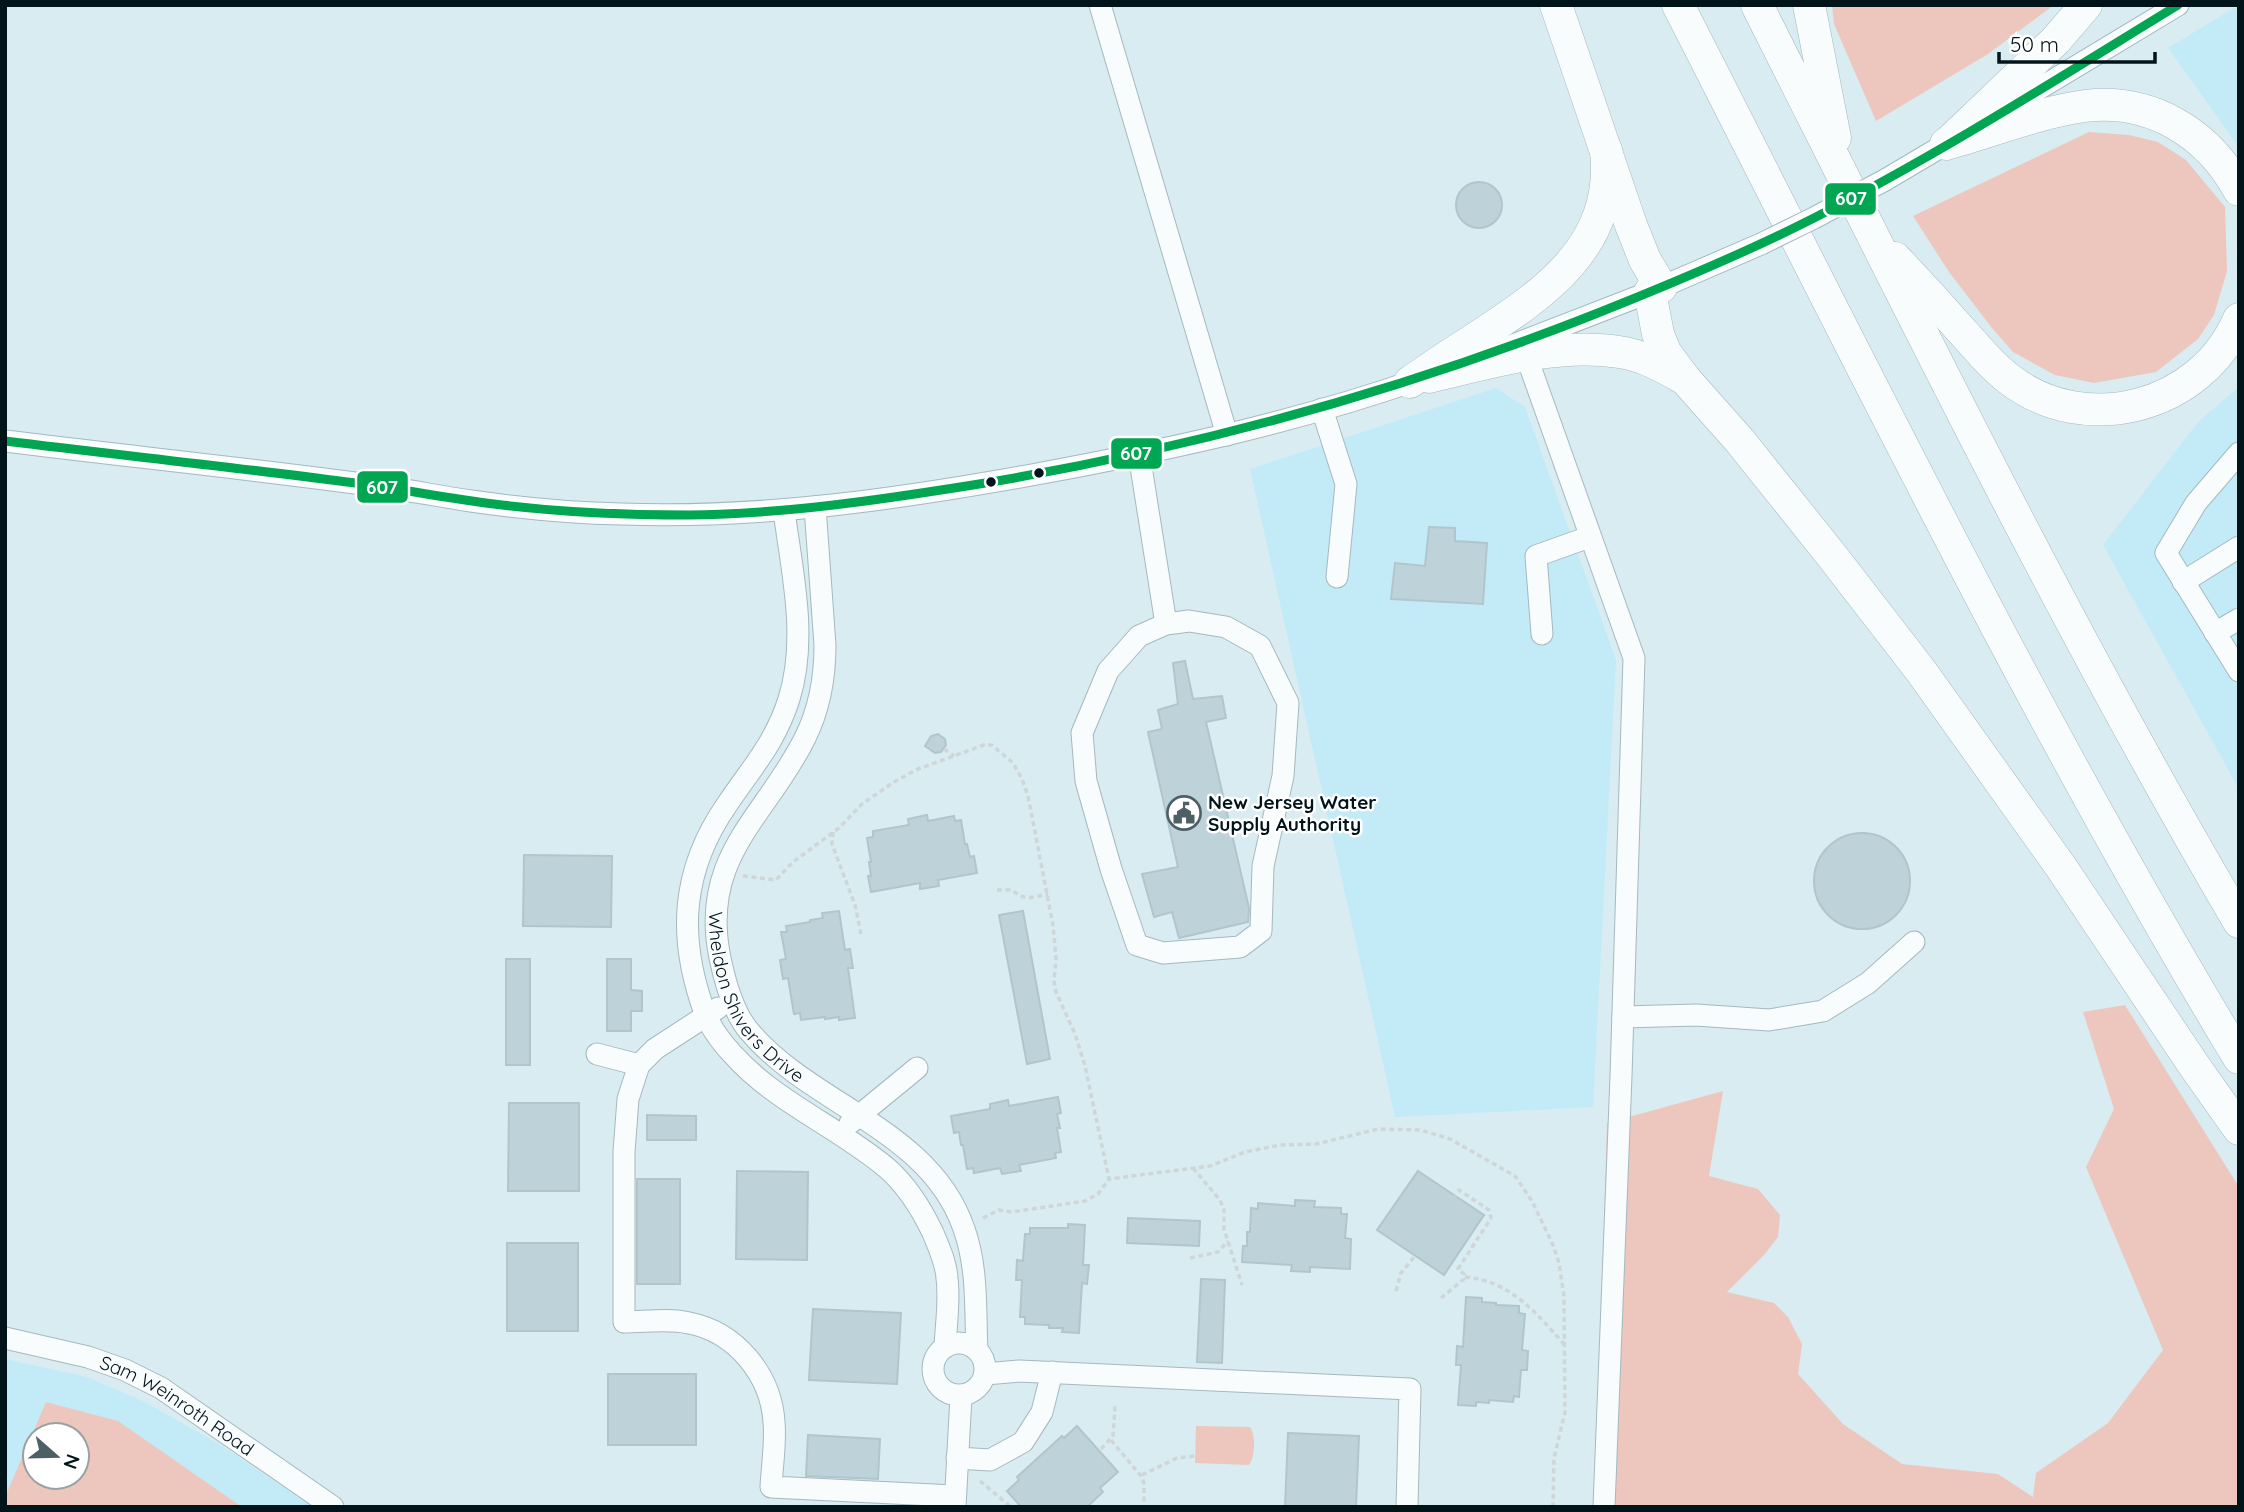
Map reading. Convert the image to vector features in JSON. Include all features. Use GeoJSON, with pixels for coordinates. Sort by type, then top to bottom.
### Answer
{"type":"FeatureCollection","features":[{"type":"Feature","properties":{"kind":"highway"},"geometry":{"type":"LineString","coordinates":[[1556,5],[1631,225],[1656,289],[1658,334],[1665,352],[1685,379],[1740,441],[1929,682],[2061,867],[2239,1129]]}},
{"type":"Feature","properties":{"kind":"highway"},"geometry":{"type":"LineString","coordinates":[[1678,5],[1923,489],[2022,676],[2096,811],[2239,1058]]}},
{"type":"Feature","properties":{"kind":"highway"},"geometry":{"type":"LineString","coordinates":[[1757,5],[1867,228],[2101,679],[2239,922]]}},
{"type":"Feature","properties":{"kind":"highway"},"geometry":{"type":"LineString","coordinates":[[1809,5],[1842,178]]}},
{"type":"Feature","properties":{"kind":"highway"},"geometry":{"type":"LineString","coordinates":[[1946,144],[2056,40],[2086,5]]}},
{"type":"Feature","properties":{"kind":"highway"},"geometry":{"type":"LineString","coordinates":[[1946,144],[2071,108],[2104,105],[2130,107],[2169,120],[2194,135],[2217,158],[2239,190]]}},
{"type":"Feature","properties":{"kind":"highway"},"geometry":{"type":"LineString","coordinates":[[1410,382],[1520,310],[1569,267],[1588,239],[1601,208],[1607,183],[1606,150]]}},
{"type":"Feature","properties":{"kind":"highway"},"geometry":{"type":"LineString","coordinates":[[1867,228],[1997,369],[2022,388],[2063,404],[2091,409],[2122,408],[2141,405],[2168,394],[2193,378],[2214,358],[2239,319]]}},
{"type":"Feature","properties":{"kind":"highway"},"geometry":{"type":"LineString","coordinates":[[1410,382],[1524,349],[1621,352],[1665,367],[1685,379]]}},
{"type":"Feature","properties":{"kind":"street"},"geometry":{"type":"LineString","coordinates":[[1100,5],[1227,435]]}},
{"type":"Feature","properties":{"kind":"street"},"geometry":{"type":"LineString","coordinates":[[1604,1507],[1623,1017],[1633,658],[1524,349],[1814,218],[1885,180],[2178,5]]}},
{"type":"Feature","properties":{"kind":"street"},"geometry":{"type":"LineString","coordinates":[[5,441],[395,488],[545,510],[683,515],[815,507],[982,484],[1227,435],[1410,382]]}},
{"type":"Feature","properties":{"kind":"street"},"geometry":{"type":"LineString","coordinates":[[1322,409],[1346,484],[1337,577]]}},
{"type":"Feature","properties":{"kind":"street"},"geometry":{"type":"LineString","coordinates":[[2239,453],[2196,503],[2166,553],[2239,671]]}},
{"type":"Feature","properties":{"kind":"street"},"geometry":{"type":"LineString","coordinates":[[1139,454],[1166,625]]}},
{"type":"Feature","properties":{"kind":"street","name":"Wheldon Shivers Drive"},"geometry":{"type":"LineString","coordinates":[[815,507],[825,667],[818,704],[806,737],[740,838],[722,875],[717,901],[716,930],[720,957],[732,999],[747,1030],[794,1072],[907,1148],[926,1167],[949,1198],[964,1228],[972,1260],[976,1284],[977,1350]]}},
{"type":"Feature","properties":{"kind":"street","name":"Wheldon Shivers Drive"},"geometry":{"type":"LineString","coordinates":[[784,510],[796,604],[799,644],[797,664],[775,736],[726,804],[693,871],[686,930],[691,969],[706,1016],[733,1055],[757,1078],[790,1103],[888,1169],[911,1195],[942,1252],[947,1278],[945,1347]]}},
{"type":"Feature","properties":{"kind":"street"},"geometry":{"type":"LineString","coordinates":[[1542,634],[1536,556],[1589,537]]}},
{"type":"Feature","properties":{"kind":"street"},"geometry":{"type":"LineString","coordinates":[[2183,582],[2239,547]]}},
{"type":"Feature","properties":{"kind":"street"},"geometry":{"type":"LineString","coordinates":[[2215,633],[2239,619]]}},
{"type":"Feature","properties":{"kind":"street"},"geometry":{"type":"LineString","coordinates":[[1189,621],[1226,627],[1260,646],[1288,703],[1283,776],[1263,866],[1261,931],[1240,947],[1163,953],[1137,945],[1111,869],[1086,781],[1082,733],[1108,671],[1139,636],[1166,625],[1189,621]]}},
{"type":"Feature","properties":{"kind":"street"},"geometry":{"type":"LineString","coordinates":[[1623,1017],[1696,1015],[1769,1020],[1823,1011],[1868,983],[1914,942]]}},
{"type":"Feature","properties":{"kind":"street"},"geometry":{"type":"LineString","coordinates":[[732,999],[655,1049],[639,1065],[628,1099],[624,1152],[624,1322],[689,1322],[721,1334],[744,1353],[763,1379],[772,1406],[775,1425],[771,1487],[955,1501],[961,1396]]}},
{"type":"Feature","properties":{"kind":"street"},"geometry":{"type":"LineString","coordinates":[[597,1054],[639,1065]]}},
{"type":"Feature","properties":{"kind":"street"},"geometry":{"type":"LineString","coordinates":[[838,1134],[917,1068]]}},
{"type":"Feature","properties":{"kind":"street","name":"Sam Weinroth Road"},"geometry":{"type":"LineString","coordinates":[[5,1338],[88,1357],[125,1370],[161,1388],[333,1507]]}},
{"type":"Feature","properties":{"kind":"street"},"geometry":{"type":"LineString","coordinates":[[953,1343],[961,1343],[977,1350],[983,1356],[985,1374],[977,1389],[961,1396],[944,1391],[934,1377],[934,1360],[945,1347],[953,1343]]}},
{"type":"Feature","properties":{"kind":"street"},"geometry":{"type":"LineString","coordinates":[[957,1458],[990,1460],[1023,1442],[1042,1412],[1052,1372]]}},
{"type":"Feature","properties":{"kind":"street"},"geometry":{"type":"LineString","coordinates":[[985,1374],[1052,1372],[1410,1389],[1407,1507]]}},
{"type":"Feature","properties":{"kind":"path"},"geometry":{"type":"LineString","coordinates":[[741,875],[776,880],[862,804],[901,778],[970,749],[992,745],[1013,763],[1028,796],[1048,894],[1055,944],[1056,992],[1075,1034],[1085,1066],[1109,1179]]}},
{"type":"Feature","properties":{"kind":"path"},"geometry":{"type":"LineString","coordinates":[[944,748],[954,757]]}},
{"type":"Feature","properties":{"kind":"path"},"geometry":{"type":"LineString","coordinates":[[833,832],[832,844],[855,905],[861,934]]}},
{"type":"Feature","properties":{"kind":"path"},"geometry":{"type":"LineString","coordinates":[[820,842],[832,844]]}},
{"type":"Feature","properties":{"kind":"path"},"geometry":{"type":"LineString","coordinates":[[997,890],[1012,890],[1023,898],[1048,894]]}},
{"type":"Feature","properties":{"kind":"path"},"geometry":{"type":"LineString","coordinates":[[978,1221],[999,1210],[1012,1212],[1085,1201],[1098,1194],[1109,1179],[1210,1166],[1245,1152],[1281,1145],[1316,1144],[1378,1129],[1420,1130],[1450,1139],[1515,1176],[1532,1201],[1559,1263],[1564,1296],[1565,1412],[1554,1458],[1553,1507]]}},
{"type":"Feature","properties":{"kind":"path"},"geometry":{"type":"LineString","coordinates":[[1193,1168],[1220,1200],[1224,1210],[1224,1229],[1242,1285]]}},
{"type":"Feature","properties":{"kind":"path"},"geometry":{"type":"LineString","coordinates":[[1455,1196],[1458,1190],[1491,1213],[1489,1221],[1458,1269],[1465,1277],[1508,1290],[1539,1315],[1566,1346]]}},
{"type":"Feature","properties":{"kind":"path"},"geometry":{"type":"LineString","coordinates":[[1190,1258],[1218,1252],[1228,1241]]}},
{"type":"Feature","properties":{"kind":"path"},"geometry":{"type":"LineString","coordinates":[[1396,1291],[1401,1273],[1415,1256]]}},
{"type":"Feature","properties":{"kind":"path"},"geometry":{"type":"LineString","coordinates":[[1441,1298],[1465,1277]]}},
{"type":"Feature","properties":{"kind":"path"},"geometry":{"type":"LineString","coordinates":[[1101,1450],[1111,1440],[1115,1408],[1113,1405]]}},
{"type":"Feature","properties":{"kind":"path"},"geometry":{"type":"LineString","coordinates":[[1111,1440],[1142,1476],[1143,1507]]}},
{"type":"Feature","properties":{"kind":"path"},"geometry":{"type":"LineString","coordinates":[[1142,1476],[1177,1458],[1195,1456]]}},
{"type":"Feature","properties":{"kind":"path"},"geometry":{"type":"LineString","coordinates":[[974,1480],[984,1483],[1011,1507]]}},
{"type":"Feature","properties":{"kind":"shaded area"},"geometry":{"type":"Polygon","coordinates":[[[1832,5],[2054,5],[1988,54],[1876,121],[1834,24],[1832,5]]]}},
{"type":"Feature","properties":{"kind":"shaded area"},"geometry":{"type":"Polygon","coordinates":[[[2239,5],[2239,147],[2168,48],[2239,5]]]}},
{"type":"Feature","properties":{"kind":"shaded area"},"geometry":{"type":"Polygon","coordinates":[[[2089,132],[2129,135],[2158,142],[2186,160],[2225,207],[2227,271],[2214,315],[2198,339],[2156,372],[2094,383],[2055,375],[2013,352],[1949,272],[1913,216],[2089,132]]]}},
{"type":"Feature","properties":{"kind":"shaded area"},"geometry":{"type":"Polygon","coordinates":[[[2239,387],[2239,789],[2103,545],[2199,421],[2239,387]]]}},
{"type":"Feature","properties":{"kind":"shaded area"},"geometry":{"type":"Polygon","coordinates":[[[1496,388],[1525,407],[1616,660],[1593,1107],[1395,1117],[1250,469],[1496,388]]]}},
{"type":"Feature","properties":{"kind":"shaded area"},"geometry":{"type":"Polygon","coordinates":[[[2125,1005],[2239,1187],[2239,1507],[1596,1507],[1607,1123],[1723,1091],[1709,1176],[1758,1189],[1780,1215],[1778,1237],[1727,1292],[1774,1303],[1788,1317],[1802,1344],[1798,1374],[1843,1424],[1902,1464],[1998,1474],[2033,1497],[2036,1473],[2108,1423],[2163,1350],[2086,1167],[2114,1109],[2083,1012],[2125,1005]]]}},
{"type":"Feature","properties":{"kind":"shaded area"},"geometry":{"type":"Polygon","coordinates":[[[5,1359],[87,1377],[145,1402],[219,1444],[313,1507],[5,1507],[5,1359]]]}},
{"type":"Feature","properties":{"kind":"shaded area"},"geometry":{"type":"Polygon","coordinates":[[[46,1402],[118,1421],[242,1507],[5,1507],[5,1497],[21,1460],[21,1491],[91,1491],[91,1421],[38,1421],[46,1402]]]}},
{"type":"Feature","properties":{"kind":"shaded area"},"geometry":{"type":"Polygon","coordinates":[[[1196,1426],[1250,1427],[1254,1446],[1249,1465],[1195,1463],[1196,1426]]]}},
{"type":"Feature","properties":{"kind":"building"},"geometry":{"type":"Polygon","coordinates":[[[1479,182],[1495,189],[1502,205],[1495,221],[1479,228],[1463,221],[1456,205],[1463,189],[1479,182]]]}},
{"type":"Feature","properties":{"kind":"building"},"geometry":{"type":"Polygon","coordinates":[[[1429,527],[1455,528],[1455,541],[1487,543],[1483,604],[1391,599],[1395,563],[1425,566],[1429,527]]]}},
{"type":"Feature","properties":{"kind":"building"},"geometry":{"type":"Polygon","coordinates":[[[1185,661],[1193,699],[1222,696],[1226,718],[1206,722],[1249,908],[1248,922],[1179,938],[1172,912],[1154,917],[1142,874],[1178,867],[1148,732],[1162,729],[1158,710],[1178,704],[1173,663],[1185,661]]]}},
{"type":"Feature","properties":{"kind":"building"},"geometry":{"type":"Polygon","coordinates":[[[938,734],[945,739],[946,745],[941,752],[935,753],[925,746],[931,736],[938,734]]]}},
{"type":"Feature","properties":{"kind":"building"},"geometry":{"type":"Polygon","coordinates":[[[927,815],[928,821],[954,816],[955,821],[961,820],[965,844],[970,857],[974,856],[977,873],[938,880],[939,886],[920,889],[920,883],[871,892],[868,876],[871,876],[871,862],[867,838],[873,837],[873,831],[909,825],[908,819],[927,815]]]}},
{"type":"Feature","properties":{"kind":"building"},"geometry":{"type":"Polygon","coordinates":[[[1862,833],[1880,837],[1896,847],[1906,863],[1910,881],[1906,899],[1896,915],[1880,925],[1862,929],[1844,925],[1828,915],[1818,899],[1814,881],[1818,863],[1828,847],[1844,837],[1862,833]]]}},
{"type":"Feature","properties":{"kind":"building"},"geometry":{"type":"Polygon","coordinates":[[[524,855],[612,856],[611,927],[523,926],[524,855]]]}},
{"type":"Feature","properties":{"kind":"building"},"geometry":{"type":"Polygon","coordinates":[[[839,911],[845,950],[850,949],[853,968],[848,968],[855,1018],[839,1020],[839,1017],[825,1017],[801,1020],[800,1013],[794,1014],[788,978],[783,979],[780,960],[786,959],[781,932],[787,932],[786,926],[823,918],[822,913],[839,911]]]}},
{"type":"Feature","properties":{"kind":"building"},"geometry":{"type":"Polygon","coordinates":[[[1023,911],[1050,1059],[1027,1064],[999,915],[1023,911]]]}},
{"type":"Feature","properties":{"kind":"building"},"geometry":{"type":"Polygon","coordinates":[[[506,959],[530,959],[530,1065],[506,1065],[506,959]]]}},
{"type":"Feature","properties":{"kind":"building"},"geometry":{"type":"Polygon","coordinates":[[[607,959],[631,959],[631,990],[642,991],[642,1011],[631,1011],[631,1031],[607,1031],[607,959]]]}},
{"type":"Feature","properties":{"kind":"building"},"geometry":{"type":"Polygon","coordinates":[[[1058,1097],[1061,1113],[1057,1114],[1060,1128],[1057,1128],[1061,1152],[1055,1153],[1056,1158],[1019,1165],[1021,1171],[1002,1174],[1000,1168],[974,1173],[973,1168],[967,1169],[963,1145],[959,1132],[954,1133],[951,1116],[990,1109],[990,1104],[1008,1100],[1009,1106],[1058,1097]]]}},
{"type":"Feature","properties":{"kind":"building"},"geometry":{"type":"Polygon","coordinates":[[[509,1103],[579,1103],[579,1191],[508,1191],[509,1103]]]}},
{"type":"Feature","properties":{"kind":"building"},"geometry":{"type":"Polygon","coordinates":[[[647,1115],[696,1116],[696,1140],[647,1140],[647,1115]]]}},
{"type":"Feature","properties":{"kind":"building"},"geometry":{"type":"Polygon","coordinates":[[[737,1171],[808,1172],[807,1260],[736,1259],[737,1171]]]}},
{"type":"Feature","properties":{"kind":"building"},"geometry":{"type":"Polygon","coordinates":[[[1418,1171],[1484,1215],[1444,1275],[1377,1230],[1418,1171]]]}},
{"type":"Feature","properties":{"kind":"building"},"geometry":{"type":"Polygon","coordinates":[[[637,1179],[680,1179],[680,1284],[637,1284],[637,1179]]]}},
{"type":"Feature","properties":{"kind":"building"},"geometry":{"type":"Polygon","coordinates":[[[1295,1200],[1315,1201],[1314,1207],[1341,1208],[1341,1214],[1347,1214],[1345,1238],[1351,1239],[1350,1269],[1310,1267],[1310,1272],[1291,1271],[1292,1265],[1242,1262],[1243,1246],[1247,1246],[1247,1232],[1250,1232],[1251,1208],[1258,1209],[1258,1203],[1295,1206],[1295,1200]]]}},
{"type":"Feature","properties":{"kind":"building"},"geometry":{"type":"Polygon","coordinates":[[[1128,1218],[1200,1221],[1199,1246],[1127,1243],[1128,1218]]]}},
{"type":"Feature","properties":{"kind":"building"},"geometry":{"type":"Polygon","coordinates":[[[1068,1224],[1085,1225],[1083,1265],[1089,1265],[1087,1284],[1082,1283],[1079,1333],[1062,1332],[1063,1328],[1049,1328],[1049,1325],[1025,1324],[1025,1317],[1020,1317],[1022,1280],[1016,1280],[1017,1260],[1023,1261],[1025,1234],[1030,1234],[1030,1228],[1068,1228],[1068,1224]]]}},
{"type":"Feature","properties":{"kind":"building"},"geometry":{"type":"Polygon","coordinates":[[[507,1243],[578,1243],[578,1331],[507,1331],[507,1243]]]}},
{"type":"Feature","properties":{"kind":"building"},"geometry":{"type":"Polygon","coordinates":[[[1201,1279],[1225,1280],[1222,1363],[1197,1362],[1201,1279]]]}},
{"type":"Feature","properties":{"kind":"building"},"geometry":{"type":"Polygon","coordinates":[[[1466,1297],[1482,1298],[1482,1302],[1496,1305],[1519,1306],[1519,1313],[1525,1314],[1522,1350],[1528,1351],[1527,1370],[1521,1370],[1519,1397],[1514,1396],[1513,1402],[1489,1400],[1489,1403],[1476,1402],[1476,1406],[1458,1405],[1461,1365],[1456,1365],[1457,1346],[1463,1347],[1466,1297]]]}},
{"type":"Feature","properties":{"kind":"building"},"geometry":{"type":"Polygon","coordinates":[[[813,1309],[901,1313],[897,1384],[809,1380],[813,1309]]]}},
{"type":"Feature","properties":{"kind":"building"},"geometry":{"type":"Polygon","coordinates":[[[608,1374],[696,1374],[696,1445],[608,1445],[608,1374]]]}},
{"type":"Feature","properties":{"kind":"building"},"geometry":{"type":"Polygon","coordinates":[[[1077,1426],[1118,1472],[1100,1488],[1103,1492],[1087,1507],[1021,1507],[1007,1491],[1019,1480],[1017,1477],[1077,1426]]]}},
{"type":"Feature","properties":{"kind":"building"},"geometry":{"type":"Polygon","coordinates":[[[1288,1433],[1359,1436],[1356,1507],[1285,1507],[1288,1433]]]}},
{"type":"Feature","properties":{"kind":"building"},"geometry":{"type":"Polygon","coordinates":[[[808,1435],[880,1439],[878,1479],[806,1476],[808,1435]]]}},
{"type":"Feature","properties":{"kind":"transit line","name":"607"},"geometry":{"type":"LineString","coordinates":[[5,441],[347,482],[494,504],[567,511],[689,515],[796,509],[902,496],[1128,456],[1357,397],[1506,348],[1668,284],[1812,219],[1905,169],[2178,5]]}},
{"type":"Feature","properties":{"kind":"place","name":"New Jersey Water Supply Authority"},"geometry":{"type":"Point","coordinates":[1184,813]}}]}
